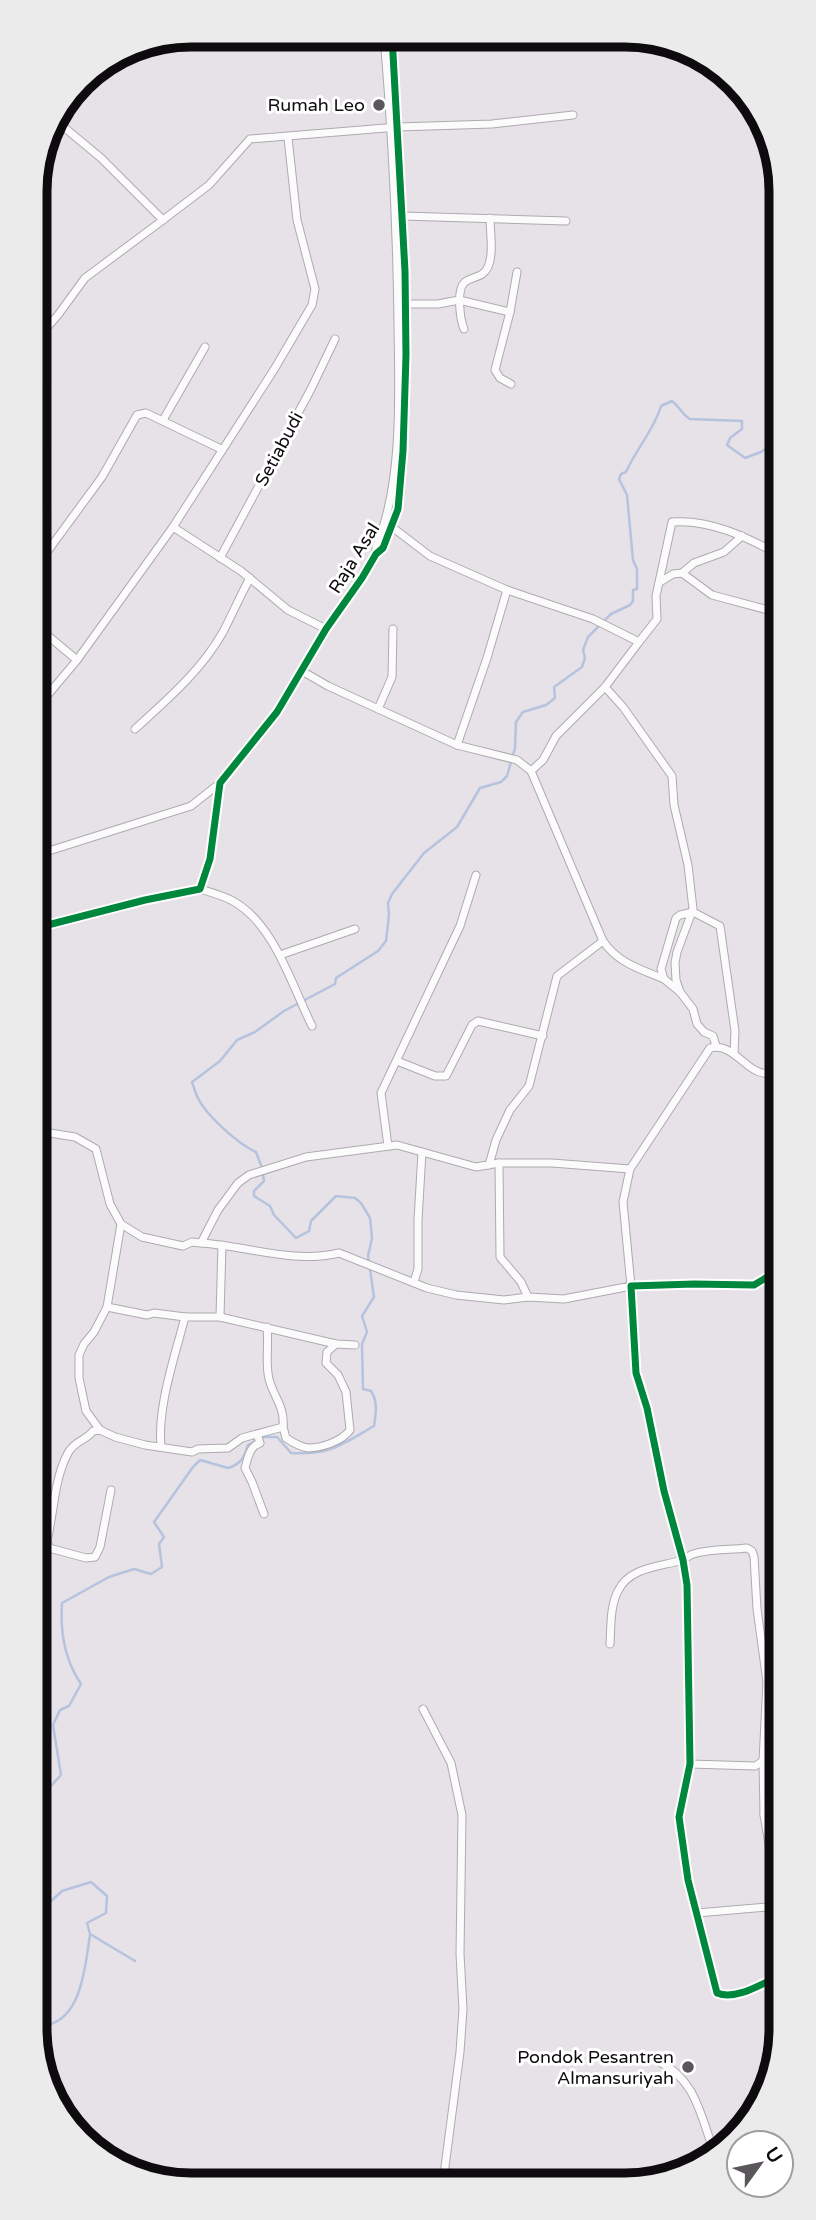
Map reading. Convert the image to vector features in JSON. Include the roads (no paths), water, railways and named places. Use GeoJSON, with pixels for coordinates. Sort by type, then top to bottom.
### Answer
{"type":"FeatureCollection","features":[{"type":"Feature","properties":{"kind":"street","name":"Raja Asal"},"geometry":{"type":"LineString","coordinates":[[376,554],[390,502],[396,450],[401,304],[402,216],[385,48]]}},
{"type":"Feature","properties":{"kind":"street","name":"Raja Asal"},"geometry":{"type":"LineString","coordinates":[[48,851],[191,806],[220,783],[268,726],[326,629],[376,554],[383,548],[392,527],[399,503],[403,451],[401,304],[391,48]]}},
{"type":"Feature","properties":{"kind":"street"},"geometry":{"type":"LineString","coordinates":[[48,326],[85,278],[209,185],[247,141],[254,138],[492,124],[573,115]]}},
{"type":"Feature","properties":{"kind":"street"},"geometry":{"type":"LineString","coordinates":[[63,126],[101,158],[163,220]]}},
{"type":"Feature","properties":{"kind":"street"},"geometry":{"type":"LineString","coordinates":[[48,695],[77,660],[173,527],[305,317],[314,296],[313,278],[297,219],[288,138]]}},
{"type":"Feature","properties":{"kind":"street"},"geometry":{"type":"LineString","coordinates":[[402,216],[566,221]]}},
{"type":"Feature","properties":{"kind":"street"},"geometry":{"type":"LineString","coordinates":[[464,328],[459,300],[463,284],[483,274],[489,266],[490,218]]}},
{"type":"Feature","properties":{"kind":"street"},"geometry":{"type":"LineString","coordinates":[[511,384],[500,378],[495,370],[517,272]]}},
{"type":"Feature","properties":{"kind":"street"},"geometry":{"type":"LineString","coordinates":[[401,304],[438,304],[459,300],[510,312]]}},
{"type":"Feature","properties":{"kind":"street","name":"Setiabudi"},"geometry":{"type":"LineString","coordinates":[[220,558],[335,339]]}},
{"type":"Feature","properties":{"kind":"street"},"geometry":{"type":"LineString","coordinates":[[163,421],[205,347]]}},
{"type":"Feature","properties":{"kind":"street"},"geometry":{"type":"LineString","coordinates":[[48,552],[102,477],[137,415],[146,413],[221,449]]}},
{"type":"Feature","properties":{"kind":"street"},"geometry":{"type":"LineString","coordinates":[[531,771],[543,760],[556,736],[604,687],[657,619],[656,596],[672,522],[714,526],[769,549]]}},
{"type":"Feature","properties":{"kind":"street"},"geometry":{"type":"LineString","coordinates":[[173,527],[250,578],[274,601],[326,629]]}},
{"type":"Feature","properties":{"kind":"street"},"geometry":{"type":"LineString","coordinates":[[392,527],[430,556],[506,590],[593,619],[639,642]]}},
{"type":"Feature","properties":{"kind":"street"},"geometry":{"type":"LineString","coordinates":[[660,582],[724,552],[742,536]]}},
{"type":"Feature","properties":{"kind":"street"},"geometry":{"type":"LineString","coordinates":[[682,573],[712,595],[769,610]]}},
{"type":"Feature","properties":{"kind":"street"},"geometry":{"type":"LineString","coordinates":[[135,729],[184,684],[212,648],[222,634],[250,578]]}},
{"type":"Feature","properties":{"kind":"street"},"geometry":{"type":"LineString","coordinates":[[457,745],[487,658],[506,590]]}},
{"type":"Feature","properties":{"kind":"street"},"geometry":{"type":"LineString","coordinates":[[377,709],[392,677],[393,629]]}},
{"type":"Feature","properties":{"kind":"street"},"geometry":{"type":"LineString","coordinates":[[48,636],[77,660]]}},
{"type":"Feature","properties":{"kind":"street"},"geometry":{"type":"LineString","coordinates":[[302,671],[328,687],[457,745],[517,760],[531,771],[603,941],[624,963],[664,979],[680,992],[693,1009],[697,1024],[713,1036],[716,1046]]}},
{"type":"Feature","properties":{"kind":"street"},"geometry":{"type":"LineString","coordinates":[[604,687],[623,707],[672,776],[674,805],[692,892],[693,912],[675,963],[680,992]]}},
{"type":"Feature","properties":{"kind":"street"},"geometry":{"type":"LineString","coordinates":[[200,889],[210,859],[220,783]]}},
{"type":"Feature","properties":{"kind":"street"},"geometry":{"type":"LineString","coordinates":[[387,1146],[381,1093],[460,926],[476,875]]}},
{"type":"Feature","properties":{"kind":"street"},"geometry":{"type":"LineString","coordinates":[[48,925],[200,889],[230,899],[248,911],[280,954],[312,1026]]}},
{"type":"Feature","properties":{"kind":"street"},"geometry":{"type":"LineString","coordinates":[[664,979],[661,968],[673,923],[680,915],[693,912],[720,926],[735,1031],[734,1053]]}},
{"type":"Feature","properties":{"kind":"street"},"geometry":{"type":"LineString","coordinates":[[280,954],[355,929]]}},
{"type":"Feature","properties":{"kind":"street"},"geometry":{"type":"LineString","coordinates":[[489,1165],[496,1140],[510,1110],[529,1086],[557,976],[603,941]]}},
{"type":"Feature","properties":{"kind":"street"},"geometry":{"type":"LineString","coordinates":[[397,1061],[435,1076],[446,1076],[472,1025],[478,1021],[543,1037]]}},
{"type":"Feature","properties":{"kind":"street"},"geometry":{"type":"LineString","coordinates":[[768,1981],[747,1990],[719,1995],[688,1880],[679,1817],[690,1764],[687,1585],[647,1408],[636,1373],[623,1202],[629,1169],[706,1051],[716,1046],[734,1053],[755,1071],[769,1074]]}},
{"type":"Feature","properties":{"kind":"street"},"geometry":{"type":"LineString","coordinates":[[47,1133],[75,1137],[96,1149],[110,1204],[121,1224],[142,1237],[183,1246],[192,1242],[222,1245],[297,1258],[325,1257],[339,1253],[438,1292],[504,1300],[528,1297],[564,1298],[631,1286],[754,1285],[768,1276]]}},
{"type":"Feature","properties":{"kind":"street"},"geometry":{"type":"LineString","coordinates":[[201,1243],[230,1192],[250,1175],[306,1157],[387,1146],[406,1147],[476,1167],[499,1163],[552,1163],[629,1169]]}},
{"type":"Feature","properties":{"kind":"street"},"geometry":{"type":"LineString","coordinates":[[414,1282],[418,1269],[422,1152]]}},
{"type":"Feature","properties":{"kind":"street"},"geometry":{"type":"LineString","coordinates":[[499,1163],[499,1257],[520,1282],[528,1297]]}},
{"type":"Feature","properties":{"kind":"street"},"geometry":{"type":"LineString","coordinates":[[121,1224],[107,1307],[94,1332],[84,1344],[78,1368],[86,1411],[100,1430],[115,1437],[192,1452],[198,1449],[228,1448],[242,1438],[258,1438],[284,1427]]}},
{"type":"Feature","properties":{"kind":"street"},"geometry":{"type":"LineString","coordinates":[[220,1317],[222,1245]]}},
{"type":"Feature","properties":{"kind":"street"},"geometry":{"type":"LineString","coordinates":[[107,1307],[147,1315],[154,1313],[185,1317],[220,1317],[336,1344],[355,1345]]}},
{"type":"Feature","properties":{"kind":"street"},"geometry":{"type":"LineString","coordinates":[[161,1447],[160,1434],[169,1378],[185,1317]]}},
{"type":"Feature","properties":{"kind":"street"},"geometry":{"type":"LineString","coordinates":[[267,1327],[268,1378],[280,1402],[286,1438],[306,1448],[325,1445],[345,1437],[351,1430],[346,1392],[338,1375],[326,1363],[327,1352],[336,1344]]}},
{"type":"Feature","properties":{"kind":"street"},"geometry":{"type":"LineString","coordinates":[[47,1540],[59,1476],[68,1451],[79,1440],[93,1431],[100,1430]]}},
{"type":"Feature","properties":{"kind":"street"},"geometry":{"type":"LineString","coordinates":[[258,1438],[250,1451],[245,1468],[264,1514]]}},
{"type":"Feature","properties":{"kind":"street"},"geometry":{"type":"LineString","coordinates":[[47,1542],[49,1548],[95,1558],[100,1547],[111,1490]]}},
{"type":"Feature","properties":{"kind":"street"},"geometry":{"type":"LineString","coordinates":[[610,1644],[612,1607],[616,1593],[632,1575],[646,1568],[683,1560],[692,1555],[747,1548],[752,1551],[767,1682],[763,1761],[764,1815],[768,1839]]}},
{"type":"Feature","properties":{"kind":"street"},"geometry":{"type":"LineString","coordinates":[[423,1709],[451,1763],[462,1815],[460,1954],[463,2009],[444,2173]]}},
{"type":"Feature","properties":{"kind":"street"},"geometry":{"type":"LineString","coordinates":[[690,1764],[755,1766],[763,1761]]}},
{"type":"Feature","properties":{"kind":"street"},"geometry":{"type":"LineString","coordinates":[[764,1815],[768,1814]]}},
{"type":"Feature","properties":{"kind":"street"},"geometry":{"type":"LineString","coordinates":[[697,1913],[768,1908]]}},
{"type":"Feature","properties":{"kind":"street"},"geometry":{"type":"LineString","coordinates":[[658,2061],[674,2069],[691,2090],[711,2143]]}},
{"type":"Feature","properties":{"kind":"waterway"},"geometry":{"type":"LineString","coordinates":[[47,1790],[61,1775],[53,1725],[60,1710],[69,1706],[81,1684],[64,1645],[62,1603],[109,1577],[134,1569],[151,1574],[162,1567],[159,1544],[164,1537],[154,1522],[200,1460],[228,1468],[241,1460],[248,1445],[263,1437],[277,1437],[291,1453],[316,1452],[344,1443],[374,1426],[375,1399],[371,1391],[363,1389],[362,1344],[367,1332],[362,1316],[374,1297],[368,1256],[372,1238],[370,1218],[355,1198],[336,1196],[311,1221],[309,1231],[296,1238],[274,1215],[270,1206],[254,1196],[254,1191],[264,1181],[256,1152],[240,1143],[215,1120],[202,1105],[192,1082],[220,1061],[237,1040],[335,984],[336,978],[378,951],[386,941],[388,903],[392,894],[424,853],[457,827],[480,788],[501,782],[507,776],[515,748],[516,722],[523,712],[546,705],[555,698],[554,687],[582,667],[585,658],[583,650],[588,637],[611,614],[633,601],[633,590],[637,589],[637,569],[633,560],[627,495],[619,479],[621,474],[626,472],[661,406],[672,401],[690,419],[742,421],[742,429],[730,438],[727,445],[745,458],[769,447]]}},
{"type":"Feature","properties":{"kind":"waterway"},"geometry":{"type":"LineString","coordinates":[[47,1905],[62,1891],[91,1882],[107,1896],[106,1913],[87,1923],[90,1934],[135,1961]]}},
{"type":"Feature","properties":{"kind":"waterway"},"geometry":{"type":"LineString","coordinates":[[47,2024],[64,2016],[79,1992],[90,1935]]}},
{"type":"Feature","properties":{"kind":"place","name":"Rumah Leo"},"geometry":{"type":"Point","coordinates":[379,105]}},
{"type":"Feature","properties":{"kind":"place","name":"Pondok Pesantren Almansuriyah"},"geometry":{"type":"Point","coordinates":[688,2067]}}]}
